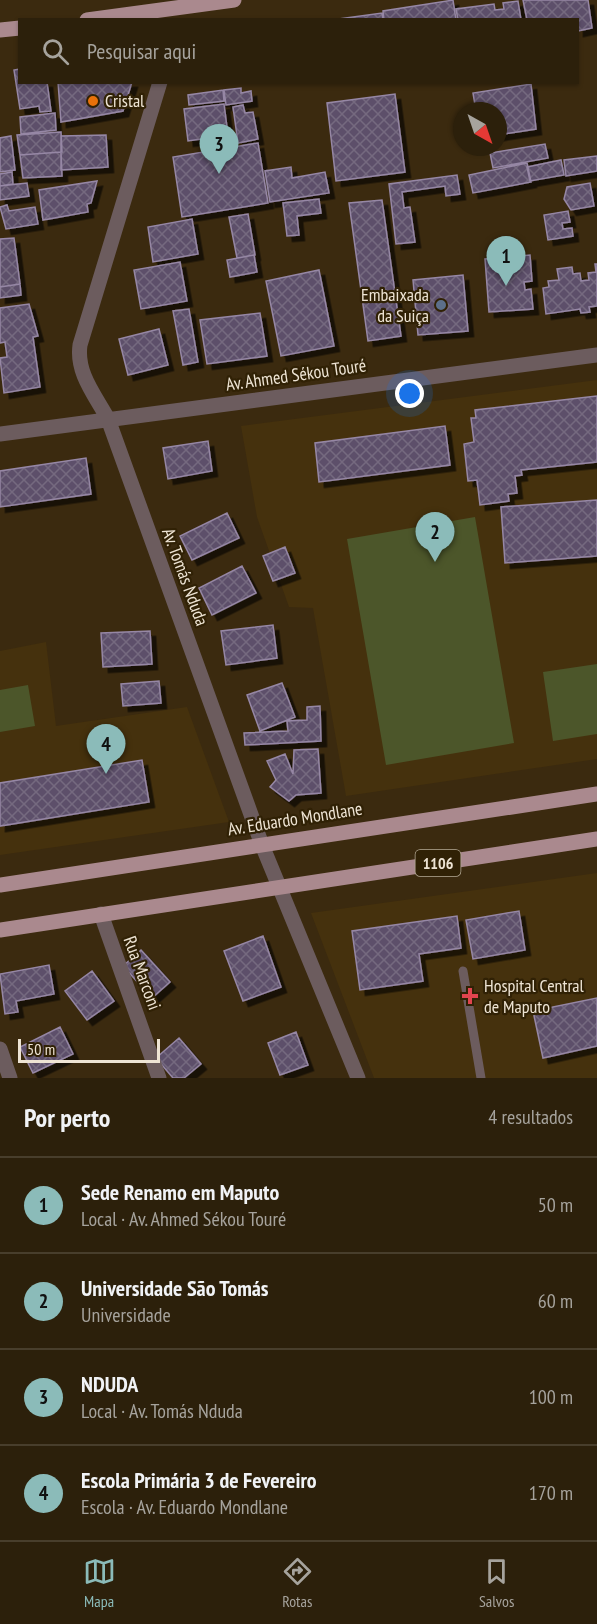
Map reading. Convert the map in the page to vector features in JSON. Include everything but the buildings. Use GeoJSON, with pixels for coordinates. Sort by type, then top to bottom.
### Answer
{"type":"FeatureCollection","features":[{"type":"Feature","properties":{"kind":"main road"},"geometry":{"type":"LineString","coordinates":[[104,18],[183,9],[234,0]]}},
{"type":"Feature","properties":{"kind":"main road"},"geometry":{"type":"LineString","coordinates":[[0,30],[18,28]]}},
{"type":"Feature","properties":{"kind":"main road","name":"Av. Eduardo Mondlane"},"geometry":{"type":"LineString","coordinates":[[0,885],[262,845],[344,830],[597,794]]}},
{"type":"Feature","properties":{"kind":"main road","name":"1106"},"geometry":{"type":"LineString","coordinates":[[0,930],[597,839]]}},
{"type":"Feature","properties":{"kind":"street","name":"Av. Tomás Nduda"},"geometry":{"type":"LineString","coordinates":[[159,84],[80,345],[78,359],[80,370],[108,419],[262,845],[358,1078]]}},
{"type":"Feature","properties":{"kind":"street","name":"Av. Ahmed Sékou Touré"},"geometry":{"type":"LineString","coordinates":[[0,434],[597,354]]}},
{"type":"Feature","properties":{"kind":"street","name":"Rua Marconi"},"geometry":{"type":"LineString","coordinates":[[101,914],[159,1078]]}},
{"type":"Feature","properties":{"kind":"street"},"geometry":{"type":"LineString","coordinates":[[0,1049],[10,1078]]}},
{"type":"Feature","properties":{"kind":"lane"},"geometry":{"type":"LineString","coordinates":[[463,972],[481,1078]]}},
{"type":"Feature","properties":{"kind":"shaded area"},"geometry":{"type":"Polygon","coordinates":[[[597,380],[597,759],[346,796],[313,608],[289,607],[257,517],[241,426],[597,380]]]}},
{"type":"Feature","properties":{"kind":"shaded area"},"geometry":{"type":"Polygon","coordinates":[[[46,642],[56,726],[187,707],[229,822],[0,855],[0,651],[46,642]]]}},
{"type":"Feature","properties":{"kind":"shaded area","name":"Hospital Central de Maputo"},"geometry":{"type":"Polygon","coordinates":[[[597,873],[597,1078],[374,1078],[311,913],[597,873]]]}},
{"type":"Feature","properties":{"kind":"green space"},"geometry":{"type":"Polygon","coordinates":[[[475,517],[514,743],[386,765],[347,539],[475,517]]]}},
{"type":"Feature","properties":{"kind":"green space"},"geometry":{"type":"Polygon","coordinates":[[[597,664],[597,734],[553,741],[543,672],[597,664]]]}},
{"type":"Feature","properties":{"kind":"green space"},"geometry":{"type":"Polygon","coordinates":[[[28,685],[35,726],[0,732],[0,690],[28,685]]]}},
{"type":"Feature","properties":{"kind":"place","name":"Cristal"},"geometry":{"type":"Point","coordinates":[93,101]}},
{"type":"Feature","properties":{"kind":"place","name":"NDUDA"},"geometry":{"type":"Point","coordinates":[219,174]}},
{"type":"Feature","properties":{"kind":"place","name":"Sede Renamo em Maputo"},"geometry":{"type":"Point","coordinates":[506,286]}},
{"type":"Feature","properties":{"kind":"place","name":"Embaixada da Suiça"},"geometry":{"type":"Point","coordinates":[441,305]}},
{"type":"Feature","properties":{"kind":"place","name":"Universidade São Tomás"},"geometry":{"type":"Point","coordinates":[435,562]}},
{"type":"Feature","properties":{"kind":"place","name":"Escola Primária 3 de Fevereiro"},"geometry":{"type":"Point","coordinates":[106,774]}},
{"type":"Feature","properties":{"kind":"place","name":"Hospital Central de Maputo"},"geometry":{"type":"Point","coordinates":[470,996]}}]}
